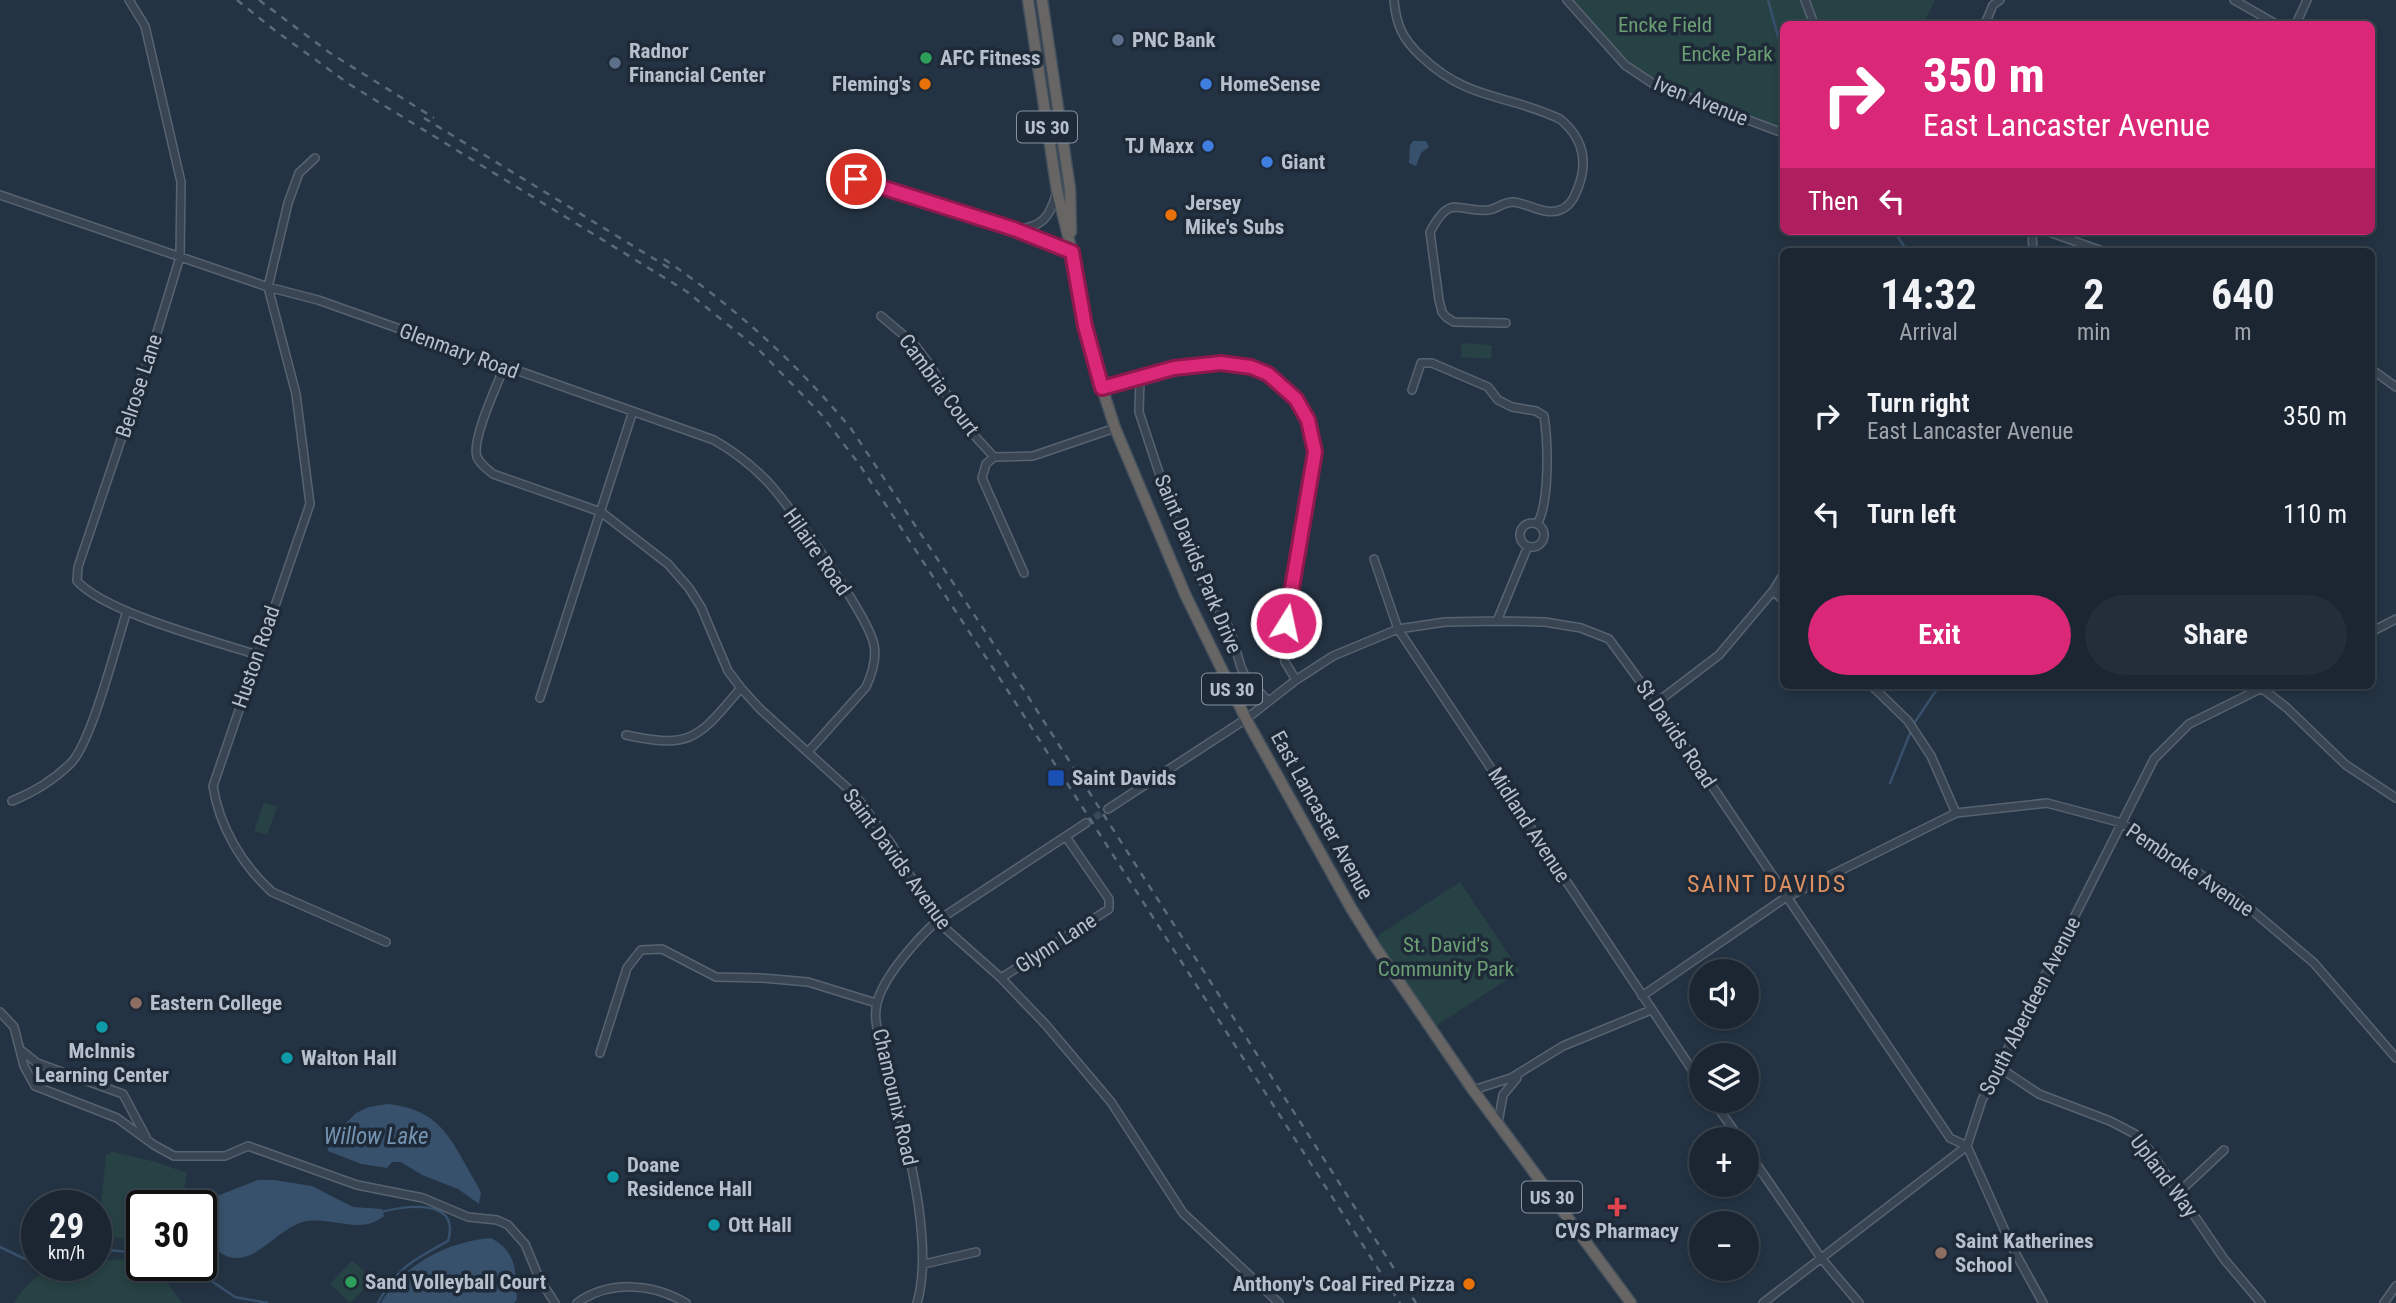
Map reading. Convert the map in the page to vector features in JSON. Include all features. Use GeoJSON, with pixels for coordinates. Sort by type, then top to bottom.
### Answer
{"type":"FeatureCollection","features":[{"type":"Feature","properties":{"kind":"highway","name":"East Lancaster Avenue"},"geometry":{"type":"LineString","coordinates":[[1028,0],[1056,191],[1072,252],[1085,326],[1115,428],[1185,594],[1246,719],[1353,911],[1497,1124],[1631,1303]]}},
{"type":"Feature","properties":{"kind":"highway","name":"East Lancaster Avenue"},"geometry":{"type":"LineString","coordinates":[[1042,0],[1070,189],[1072,252]]}},
{"type":"Feature","properties":{"kind":"street","name":"Belrose Lane"},"geometry":{"type":"LineString","coordinates":[[129,0],[145,26],[181,182],[180,257],[78,568],[77,581],[87,591],[127,611],[257,654]]}},
{"type":"Feature","properties":{"kind":"street"},"geometry":{"type":"LineString","coordinates":[[1394,0],[1399,30],[1410,46],[1431,65],[1462,87],[1556,117],[1572,129],[1580,144],[1584,171],[1575,196],[1564,208],[1553,212],[1510,202],[1486,210],[1457,205],[1447,210],[1430,232],[1439,300],[1446,317],[1454,322],[1506,323]]}},
{"type":"Feature","properties":{"kind":"street","name":"Iven Avenue"},"geometry":{"type":"LineString","coordinates":[[1567,0],[1625,65],[1655,85],[1780,132]]}},
{"type":"Feature","properties":{"kind":"street"},"geometry":{"type":"LineString","coordinates":[[1805,0],[1813,21]]}},
{"type":"Feature","properties":{"kind":"street"},"geometry":{"type":"LineString","coordinates":[[1986,21],[1993,5],[2000,0]]}},
{"type":"Feature","properties":{"kind":"street"},"geometry":{"type":"LineString","coordinates":[[2234,0],[2271,21]]}},
{"type":"Feature","properties":{"kind":"street"},"geometry":{"type":"LineString","coordinates":[[2297,21],[2307,0]]}},
{"type":"Feature","properties":{"kind":"street"},"geometry":{"type":"LineString","coordinates":[[268,287],[288,203],[299,173],[315,158]]}},
{"type":"Feature","properties":{"kind":"street"},"geometry":{"type":"LineString","coordinates":[[835,172],[1014,229],[1072,252]]}},
{"type":"Feature","properties":{"kind":"street"},"geometry":{"type":"LineString","coordinates":[[1014,229],[1030,228],[1042,223],[1052,208],[1056,191]]}},
{"type":"Feature","properties":{"kind":"street","name":"Glenmary Road"},"geometry":{"type":"LineString","coordinates":[[0,195],[268,287],[318,300],[633,411]]}},
{"type":"Feature","properties":{"kind":"street"},"geometry":{"type":"LineString","coordinates":[[2057,235],[2094,248]]}},
{"type":"Feature","properties":{"kind":"street","name":"Huston Road"},"geometry":{"type":"LineString","coordinates":[[268,287],[296,394],[310,504],[213,786],[217,811],[246,862],[272,892],[386,942]]}},
{"type":"Feature","properties":{"kind":"street","name":"Cambria Court"},"geometry":{"type":"LineString","coordinates":[[881,316],[914,344],[932,368],[962,422],[994,457],[1033,456],[1115,428]]}},
{"type":"Feature","properties":{"kind":"street"},"geometry":{"type":"LineString","coordinates":[[1102,388],[1174,368],[1221,363],[1251,367],[1278,380],[1302,407],[1308,420],[1315,452],[1282,645],[1285,662],[1296,680]]}},
{"type":"Feature","properties":{"kind":"street"},"geometry":{"type":"LineString","coordinates":[[1412,390],[1421,363],[1432,363],[1488,387],[1498,400],[1544,416],[1547,461],[1542,515],[1537,524]]}},
{"type":"Feature","properties":{"kind":"street","name":"Saint Davids Avenue"},"geometry":{"type":"LineString","coordinates":[[504,367],[476,442],[476,456],[481,464],[493,474],[601,512],[668,564],[701,607],[728,671],[741,688],[855,795],[892,845],[937,921],[1001,978],[1046,1025],[1111,1102],[1183,1213],[1279,1303]]}},
{"type":"Feature","properties":{"kind":"street"},"geometry":{"type":"LineString","coordinates":[[2375,372],[2396,387]]}},
{"type":"Feature","properties":{"kind":"street","name":"Saint Davids Park Drive"},"geometry":{"type":"LineString","coordinates":[[1140,379],[1139,412],[1168,500],[1188,541],[1201,578],[1230,630],[1246,678],[1268,701]]}},
{"type":"Feature","properties":{"kind":"street"},"geometry":{"type":"LineString","coordinates":[[540,698],[633,411]]}},
{"type":"Feature","properties":{"kind":"street","name":"Hilaire Road"},"geometry":{"type":"LineString","coordinates":[[633,411],[714,439],[741,456],[768,482],[812,541],[867,625],[875,649],[872,674],[866,687],[808,752]]}},
{"type":"Feature","properties":{"kind":"street"},"geometry":{"type":"LineString","coordinates":[[994,457],[986,464],[982,478],[1024,573]]}},
{"type":"Feature","properties":{"kind":"street"},"geometry":{"type":"LineString","coordinates":[[1528,524],[1537,524],[1543,531],[1543,539],[1538,546],[1528,546],[1522,542],[1521,531],[1528,524]]}},
{"type":"Feature","properties":{"kind":"street"},"geometry":{"type":"LineString","coordinates":[[1497,621],[1528,546]]}},
{"type":"Feature","properties":{"kind":"street","name":"Midland Avenue"},"geometry":{"type":"LineString","coordinates":[[1374,559],[1398,629],[1689,1065]]}},
{"type":"Feature","properties":{"kind":"street"},"geometry":{"type":"LineString","coordinates":[[1656,703],[1719,655],[1780,580]]}},
{"type":"Feature","properties":{"kind":"street"},"geometry":{"type":"LineString","coordinates":[[1773,591],[1780,597]]}},
{"type":"Feature","properties":{"kind":"street"},"geometry":{"type":"LineString","coordinates":[[12,801],[49,782],[73,762],[87,736],[127,611]]}},
{"type":"Feature","properties":{"kind":"street"},"geometry":{"type":"LineString","coordinates":[[2375,630],[2396,619]]}},
{"type":"Feature","properties":{"kind":"street","name":"St Davids Road"},"geometry":{"type":"LineString","coordinates":[[1246,719],[1296,680],[1333,656],[1398,629],[1445,622],[1545,622],[1581,628],[1609,639],[1656,703],[1785,898],[1950,1138],[1968,1146]]}},
{"type":"Feature","properties":{"kind":"street"},"geometry":{"type":"LineString","coordinates":[[626,735],[657,742],[693,736],[706,728],[741,688]]}},
{"type":"Feature","properties":{"kind":"street"},"geometry":{"type":"LineString","coordinates":[[1875,689],[1908,720],[1931,756],[1956,813]]}},
{"type":"Feature","properties":{"kind":"street","name":"South Aberdeen Avenue"},"geometry":{"type":"LineString","coordinates":[[1968,1146],[1982,1100],[2154,759],[2189,724],[2258,689]]}},
{"type":"Feature","properties":{"kind":"street"},"geometry":{"type":"LineString","coordinates":[[2264,689],[2346,765],[2396,798]]}},
{"type":"Feature","properties":{"kind":"street"},"geometry":{"type":"LineString","coordinates":[[1108,809],[1246,719]]}},
{"type":"Feature","properties":{"kind":"street","name":"Pembroke Avenue"},"geometry":{"type":"LineString","coordinates":[[1642,996],[1785,898],[1956,813],[2047,803],[2122,823],[2241,901],[2314,963],[2396,1058]]}},
{"type":"Feature","properties":{"kind":"street","name":"Chamounix Road"},"geometry":{"type":"LineString","coordinates":[[917,1303],[924,1264],[918,1199],[890,1073],[878,1033],[876,1003],[884,986],[918,938],[937,921],[1086,823]]}},
{"type":"Feature","properties":{"kind":"street","name":"Glynn Lane"},"geometry":{"type":"LineString","coordinates":[[1001,978],[1109,909],[1109,899],[1066,837]]}},
{"type":"Feature","properties":{"kind":"street"},"geometry":{"type":"LineString","coordinates":[[600,1053],[627,968],[641,950],[662,948],[716,977],[808,982],[876,1003]]}},
{"type":"Feature","properties":{"kind":"street"},"geometry":{"type":"LineString","coordinates":[[1473,1090],[1497,1084],[1526,1070],[1563,1046],[1651,1010]]}},
{"type":"Feature","properties":{"kind":"street"},"geometry":{"type":"LineString","coordinates":[[0,1012],[14,1027],[24,1066],[35,1086],[117,1118],[174,1156],[225,1156],[248,1146],[357,1185],[423,1198],[468,1217],[497,1220],[508,1225],[525,1244],[540,1280],[555,1302]]}},
{"type":"Feature","properties":{"kind":"street"},"geometry":{"type":"LineString","coordinates":[[21,1051],[37,1063],[123,1094],[148,1140]]}},
{"type":"Feature","properties":{"kind":"street","name":"Upland Way"},"geometry":{"type":"LineString","coordinates":[[2000,1068],[2039,1094],[2110,1121],[2135,1134],[2224,1259],[2261,1303]]}},
{"type":"Feature","properties":{"kind":"street"},"geometry":{"type":"LineString","coordinates":[[1497,1124],[1503,1095],[1526,1070]]}},
{"type":"Feature","properties":{"kind":"street"},"geometry":{"type":"LineString","coordinates":[[1763,1303],[1968,1146],[2012,1248],[2043,1303]]}},
{"type":"Feature","properties":{"kind":"street"},"geometry":{"type":"LineString","coordinates":[[2178,1192],[2224,1150]]}},
{"type":"Feature","properties":{"kind":"street"},"geometry":{"type":"LineString","coordinates":[[1759,1168],[1821,1258],[1859,1303]]}},
{"type":"Feature","properties":{"kind":"street"},"geometry":{"type":"LineString","coordinates":[[924,1264],[976,1252]]}},
{"type":"Feature","properties":{"kind":"street"},"geometry":{"type":"LineString","coordinates":[[577,1303],[588,1295],[626,1285],[651,1289],[685,1303]]}},
{"type":"Feature","properties":{"kind":"street"},"geometry":{"type":"LineString","coordinates":[[2384,1303],[2396,1286]]}},
{"type":"Feature","properties":{"kind":"green space","name":"Encke Park"},"geometry":{"type":"Polygon","coordinates":[[[1567,0],[1935,0],[1924,21],[1780,21],[1780,132],[1655,85],[1625,65],[1567,0]]]}},
{"type":"Feature","properties":{"kind":"green space"},"geometry":{"type":"Polygon","coordinates":[[[1462,343],[1492,345],[1491,359],[1461,357],[1462,343]]]}},
{"type":"Feature","properties":{"kind":"green space"},"geometry":{"type":"Polygon","coordinates":[[[264,802],[277,807],[267,835],[254,831],[264,802]]]}},
{"type":"Feature","properties":{"kind":"green space","name":"St. David's Community Park"},"geometry":{"type":"Polygon","coordinates":[[[1460,882],[1520,971],[1431,1029],[1374,945],[1380,934],[1460,882]]]}},
{"type":"Feature","properties":{"kind":"green space"},"geometry":{"type":"Polygon","coordinates":[[[112,1152],[156,1162],[187,1173],[184,1190],[126,1190],[126,1239],[112,1237],[112,1190],[102,1190],[106,1155],[112,1152]]]}},
{"type":"Feature","properties":{"kind":"green space"},"geometry":{"type":"Polygon","coordinates":[[[126,1259],[126,1281],[166,1281],[182,1303],[14,1303],[32,1281],[112,1281],[112,1260],[126,1259]]]}},
{"type":"Feature","properties":{"kind":"green space","name":"Sand Volleyball Court"},"geometry":{"type":"Polygon","coordinates":[[[352,1260],[373,1280],[350,1303],[330,1284],[352,1260]]]}},
{"type":"Feature","properties":{"kind":"water"},"geometry":{"type":"Polygon","coordinates":[[[1413,141],[1426,141],[1429,147],[1421,153],[1416,166],[1409,163],[1410,145],[1413,141]]]}},
{"type":"Feature","properties":{"kind":"water","name":"Willow Lake"},"geometry":{"type":"Polygon","coordinates":[[[387,1104],[421,1113],[444,1131],[478,1186],[481,1193],[479,1204],[458,1189],[422,1175],[401,1162],[392,1162],[387,1168],[361,1164],[328,1151],[326,1132],[344,1125],[356,1113],[369,1107],[387,1104]]]}},
{"type":"Feature","properties":{"kind":"water"},"geometry":{"type":"Polygon","coordinates":[[[258,1180],[274,1180],[312,1186],[353,1207],[382,1209],[384,1216],[375,1222],[357,1225],[307,1221],[289,1229],[254,1253],[236,1258],[217,1250],[217,1196],[258,1180]]]}},
{"type":"Feature","properties":{"kind":"water"},"geometry":{"type":"Polygon","coordinates":[[[491,1238],[511,1257],[516,1280],[517,1299],[514,1303],[381,1303],[401,1277],[428,1257],[459,1244],[491,1238]]]}},
{"type":"Feature","properties":{"kind":"waterway"},"geometry":{"type":"LineString","coordinates":[[1768,0],[1780,41]]}},
{"type":"Feature","properties":{"kind":"waterway"},"geometry":{"type":"LineString","coordinates":[[1897,235],[1905,248]]}},
{"type":"Feature","properties":{"kind":"waterway"},"geometry":{"type":"LineString","coordinates":[[1913,725],[1937,689]]}},
{"type":"Feature","properties":{"kind":"waterway"},"geometry":{"type":"LineString","coordinates":[[1890,783],[1911,731]]}},
{"type":"Feature","properties":{"kind":"waterway"},"geometry":{"type":"LineString","coordinates":[[378,1303],[399,1273],[448,1241],[450,1227],[446,1217],[439,1211],[428,1208],[403,1208],[381,1212]]}},
{"type":"Feature","properties":{"kind":"waterway"},"geometry":{"type":"LineString","coordinates":[[0,1247],[21,1257]]}},
{"type":"Feature","properties":{"kind":"waterway"},"geometry":{"type":"LineString","coordinates":[[112,1250],[126,1252]]}},
{"type":"Feature","properties":{"kind":"waterway"},"geometry":{"type":"LineString","coordinates":[[212,1281],[235,1297],[267,1303]]}},
{"type":"Feature","properties":{"kind":"tunnel"},"geometry":{"type":"LineString","coordinates":[[1086,823],[1108,809]]}},
{"type":"Feature","properties":{"kind":"railway"},"geometry":{"type":"LineString","coordinates":[[237,0],[349,84],[686,291],[758,349],[820,413],[859,464],[1008,691],[1400,1303]]}},
{"type":"Feature","properties":{"kind":"railway"},"geometry":{"type":"LineString","coordinates":[[259,0],[330,53],[434,118]]}},
{"type":"Feature","properties":{"kind":"railway"},"geometry":{"type":"LineString","coordinates":[[424,118],[669,268]]}},
{"type":"Feature","properties":{"kind":"railway"},"geometry":{"type":"LineString","coordinates":[[664,259],[764,337],[852,430],[1020,684],[1416,1303]]}},
{"type":"Feature","properties":{"kind":"place","name":"PNC Bank"},"geometry":{"type":"Point","coordinates":[1118,40]}},
{"type":"Feature","properties":{"kind":"place","name":"AFC Fitness"},"geometry":{"type":"Point","coordinates":[926,58]}},
{"type":"Feature","properties":{"kind":"place","name":"Radnor Financial Center"},"geometry":{"type":"Point","coordinates":[615,63]}},
{"type":"Feature","properties":{"kind":"place","name":"Fleming's"},"geometry":{"type":"Point","coordinates":[925,84]}},
{"type":"Feature","properties":{"kind":"place","name":"HomeSense"},"geometry":{"type":"Point","coordinates":[1206,84]}},
{"type":"Feature","properties":{"kind":"place","name":"TJ Maxx"},"geometry":{"type":"Point","coordinates":[1208,146]}},
{"type":"Feature","properties":{"kind":"place","name":"Giant"},"geometry":{"type":"Point","coordinates":[1267,162]}},
{"type":"Feature","properties":{"kind":"place","name":"Jersey Mike's Subs"},"geometry":{"type":"Point","coordinates":[1171,215]}},
{"type":"Feature","properties":{"kind":"place","name":"Saint Davids"},"geometry":{"type":"Point","coordinates":[1056,778]}},
{"type":"Feature","properties":{"kind":"place","name":"Eastern College"},"geometry":{"type":"Point","coordinates":[136,1003]}},
{"type":"Feature","properties":{"kind":"place","name":"McInnis Learning Center"},"geometry":{"type":"Point","coordinates":[102,1027]}},
{"type":"Feature","properties":{"kind":"place","name":"Walton Hall"},"geometry":{"type":"Point","coordinates":[287,1058]}},
{"type":"Feature","properties":{"kind":"place","name":"Doane Residence Hall"},"geometry":{"type":"Point","coordinates":[613,1177]}},
{"type":"Feature","properties":{"kind":"place","name":"CVS Pharmacy"},"geometry":{"type":"Point","coordinates":[1617,1207]}},
{"type":"Feature","properties":{"kind":"place","name":"Ott Hall"},"geometry":{"type":"Point","coordinates":[714,1225]}},
{"type":"Feature","properties":{"kind":"place","name":"Saint Katherines School"},"geometry":{"type":"Point","coordinates":[1941,1253]}},
{"type":"Feature","properties":{"kind":"place","name":"Sand Volleyball Court"},"geometry":{"type":"Point","coordinates":[351,1282]}},
{"type":"Feature","properties":{"kind":"place","name":"Anthony's Coal Fired Pizza"},"geometry":{"type":"Point","coordinates":[1469,1284]}},
{"type":"Feature","properties":{"kind":"district","name":"SAINT DAVIDS"},"geometry":{"type":"Point","coordinates":[1767,884]}},
{"type":"Feature","properties":{"kind":"route"},"geometry":{"type":"LineString","coordinates":[[856,179],[1014,229],[1072,252],[1085,326],[1102,388],[1174,368],[1221,363],[1259,370],[1287,388],[1302,407],[1308,420],[1315,452],[1286,623]]}},
{"type":"Feature","properties":{"kind":"park label","name":"Encke Field"},"geometry":{"type":"Point","coordinates":[1665,25]}}]}
